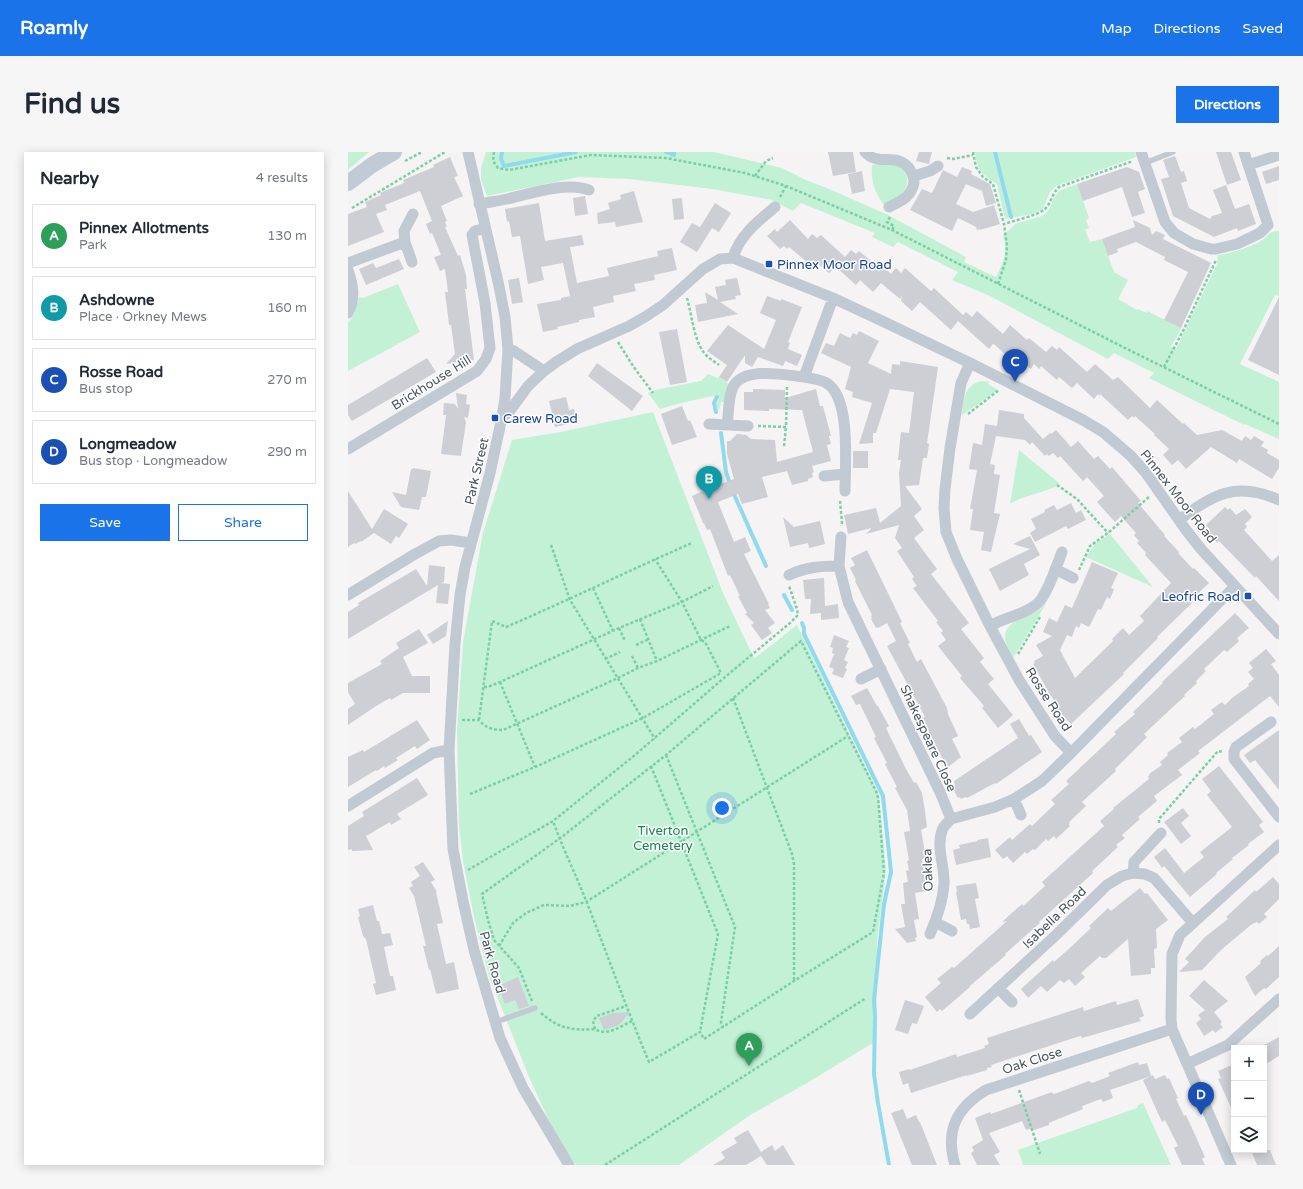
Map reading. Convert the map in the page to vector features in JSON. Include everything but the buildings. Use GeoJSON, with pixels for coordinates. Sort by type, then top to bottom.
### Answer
{"type":"FeatureCollection","features":[{"type":"Feature","properties":{"kind":"street","name":"Park Street"},"geometry":{"type":"LineString","coordinates":[[449,750],[455,644],[460,595],[502,417],[505,398],[508,349],[505,317],[468,152]]}},
{"type":"Feature","properties":{"kind":"street"},"geometry":{"type":"LineString","coordinates":[[865,152],[869,157],[876,159],[902,160],[914,176],[912,190],[908,197],[889,207]]}},
{"type":"Feature","properties":{"kind":"street"},"geometry":{"type":"LineString","coordinates":[[1244,152],[1268,225]]}},
{"type":"Feature","properties":{"kind":"street"},"geometry":{"type":"LineString","coordinates":[[348,183],[391,153]]}},
{"type":"Feature","properties":{"kind":"street"},"geometry":{"type":"LineString","coordinates":[[1248,165],[1279,155]]}},
{"type":"Feature","properties":{"kind":"street"},"geometry":{"type":"LineString","coordinates":[[1143,157],[1165,222],[1174,233],[1193,244],[1211,249],[1237,244],[1260,233],[1268,225]]}},
{"type":"Feature","properties":{"kind":"street"},"geometry":{"type":"LineString","coordinates":[[914,176],[930,171],[940,162]]}},
{"type":"Feature","properties":{"kind":"street"},"geometry":{"type":"LineString","coordinates":[[478,199],[507,199],[538,191],[567,187],[583,187],[589,190]]}},
{"type":"Feature","properties":{"kind":"street"},"geometry":{"type":"LineString","coordinates":[[502,417],[509,412],[528,386],[544,370],[577,349],[645,318],[663,305],[703,269],[720,259],[733,258],[740,241],[758,221],[775,207]]}},
{"type":"Feature","properties":{"kind":"street"},"geometry":{"type":"LineString","coordinates":[[412,262],[405,242],[404,231],[413,214]]}},
{"type":"Feature","properties":{"kind":"street"},"geometry":{"type":"LineString","coordinates":[[1268,225],[1279,228]]}},
{"type":"Feature","properties":{"kind":"street","name":"Brickhouse Hill"},"geometry":{"type":"LineString","coordinates":[[348,449],[477,371],[482,366],[490,348],[489,331],[472,235],[475,231],[485,228]]}},
{"type":"Feature","properties":{"kind":"street"},"geometry":{"type":"LineString","coordinates":[[348,263],[405,242]]}},
{"type":"Feature","properties":{"kind":"street","name":"Pinnex Moor Road"},"geometry":{"type":"LineString","coordinates":[[733,258],[833,298],[1006,380],[1103,432],[1131,456],[1146,473],[1201,549],[1279,634]]}},
{"type":"Feature","properties":{"kind":"street"},"geometry":{"type":"LineString","coordinates":[[348,270],[354,297],[348,313]]}},
{"type":"Feature","properties":{"kind":"street"},"geometry":{"type":"LineString","coordinates":[[804,377],[833,298]]}},
{"type":"Feature","properties":{"kind":"street"},"geometry":{"type":"LineString","coordinates":[[508,349],[514,350],[544,370]]}},
{"type":"Feature","properties":{"kind":"street","name":"Rosse Road"},"geometry":{"type":"LineString","coordinates":[[970,363],[961,383],[955,418],[945,489],[944,508],[946,532],[957,559],[990,626],[1019,680],[1052,732],[1071,754]]}},
{"type":"Feature","properties":{"kind":"street"},"geometry":{"type":"LineString","coordinates":[[727,424],[730,394],[733,386],[741,378],[764,373],[804,377],[819,380],[828,385],[838,399],[846,428],[845,491]]}},
{"type":"Feature","properties":{"kind":"street"},"geometry":{"type":"LineString","coordinates":[[709,424],[748,426]]}},
{"type":"Feature","properties":{"kind":"street"},"geometry":{"type":"LineString","coordinates":[[824,476],[845,474]]}},
{"type":"Feature","properties":{"kind":"street"},"geometry":{"type":"LineString","coordinates":[[1179,520],[1198,505],[1220,495],[1236,491],[1249,491],[1265,494],[1279,500]]}},
{"type":"Feature","properties":{"kind":"street","name":"Shakespeare Close"},"geometry":{"type":"LineString","coordinates":[[841,537],[840,566],[848,602],[940,792],[951,819]]}},
{"type":"Feature","properties":{"kind":"street"},"geometry":{"type":"LineString","coordinates":[[348,595],[415,554],[440,541],[451,540],[472,543]]}},
{"type":"Feature","properties":{"kind":"street"},"geometry":{"type":"LineString","coordinates":[[990,626],[1038,603],[1048,586],[1062,552]]}},
{"type":"Feature","properties":{"kind":"street"},"geometry":{"type":"LineString","coordinates":[[789,575],[800,570],[816,567],[840,566]]}},
{"type":"Feature","properties":{"kind":"street"},"geometry":{"type":"LineString","coordinates":[[1055,569],[1073,578]]}},
{"type":"Feature","properties":{"kind":"street"},"geometry":{"type":"LineString","coordinates":[[951,819],[995,807],[1014,799],[1042,781],[1071,754],[1235,586]]}},
{"type":"Feature","properties":{"kind":"street"},"geometry":{"type":"LineString","coordinates":[[861,679],[881,669]]}},
{"type":"Feature","properties":{"kind":"street"},"geometry":{"type":"LineString","coordinates":[[1271,722],[1236,747],[1234,759],[1279,817]]}},
{"type":"Feature","properties":{"kind":"street"},"geometry":{"type":"LineString","coordinates":[[348,806],[433,753],[442,750],[449,750]]}},
{"type":"Feature","properties":{"kind":"street","name":"Park Road"},"geometry":{"type":"LineString","coordinates":[[449,750],[453,849],[474,950],[500,1038],[523,1088],[569,1165]]}},
{"type":"Feature","properties":{"kind":"street"},"geometry":{"type":"LineString","coordinates":[[1014,799],[1020,815]]}},
{"type":"Feature","properties":{"kind":"street","name":"Oaklea"},"geometry":{"type":"LineString","coordinates":[[930,934],[935,922],[943,892],[944,881],[941,856],[941,836],[943,827],[951,819]]}},
{"type":"Feature","properties":{"kind":"street"},"geometry":{"type":"LineString","coordinates":[[1133,874],[1134,862],[1161,833]]}},
{"type":"Feature","properties":{"kind":"street"},"geometry":{"type":"LineString","coordinates":[[1231,1165],[1172,1030],[1172,954],[1180,935],[1279,845]]}},
{"type":"Feature","properties":{"kind":"street","name":"Isabella Road"},"geometry":{"type":"LineString","coordinates":[[970,1014],[1055,936],[1107,885],[1122,876],[1145,874],[1154,878],[1193,923]]}},
{"type":"Feature","properties":{"kind":"street"},"geometry":{"type":"LineString","coordinates":[[935,922],[952,931]]}},
{"type":"Feature","properties":{"kind":"street"},"geometry":{"type":"LineString","coordinates":[[998,988],[1012,1002]]}},
{"type":"Feature","properties":{"kind":"street"},"geometry":{"type":"LineString","coordinates":[[1188,1064],[1228,1045],[1279,1000]]}},
{"type":"Feature","properties":{"kind":"street","name":"Oak Close"},"geometry":{"type":"LineString","coordinates":[[955,1165],[951,1147],[951,1138],[956,1119],[968,1102],[986,1090],[1172,1030]]}},
{"type":"Feature","properties":{"kind":"lane"},"geometry":{"type":"LineString","coordinates":[[1143,157],[1172,152]]}},
{"type":"Feature","properties":{"kind":"lane"},"geometry":{"type":"LineString","coordinates":[[496,1022],[535,1008]]}},
{"type":"Feature","properties":{"kind":"path"},"geometry":{"type":"LineString","coordinates":[[352,208],[445,152]]}},
{"type":"Feature","properties":{"kind":"path"},"geometry":{"type":"LineString","coordinates":[[494,152],[493,161],[498,168],[509,170],[591,155],[666,158],[755,176],[786,186],[892,230],[1279,424]]}},
{"type":"Feature","properties":{"kind":"path"},"geometry":{"type":"LineString","coordinates":[[940,162],[973,154],[976,167],[983,177],[993,184],[1004,224],[1007,246],[1006,260],[998,284]]}},
{"type":"Feature","properties":{"kind":"path"},"geometry":{"type":"LineString","coordinates":[[1004,224],[1041,212],[1047,208],[1053,193],[1059,187],[1143,157]]}},
{"type":"Feature","properties":{"kind":"path"},"geometry":{"type":"LineString","coordinates":[[755,176],[766,161],[773,158]]}},
{"type":"Feature","properties":{"kind":"path"},"geometry":{"type":"LineString","coordinates":[[1164,367],[1215,264],[1216,249]]}},
{"type":"Feature","properties":{"kind":"path"},"geometry":{"type":"LineString","coordinates":[[685,286],[697,337],[701,347],[706,355],[719,365]]}},
{"type":"Feature","properties":{"kind":"path"},"geometry":{"type":"LineString","coordinates":[[613,333],[633,366],[653,393]]}},
{"type":"Feature","properties":{"kind":"path"},"geometry":{"type":"LineString","coordinates":[[784,446],[786,427],[786,376]]}},
{"type":"Feature","properties":{"kind":"path"},"geometry":{"type":"LineString","coordinates":[[955,418],[963,417],[1000,390],[1006,380]]}},
{"type":"Feature","properties":{"kind":"path"},"geometry":{"type":"LineString","coordinates":[[748,426],[786,427]]}},
{"type":"Feature","properties":{"kind":"path"},"geometry":{"type":"LineString","coordinates":[[1057,485],[1077,499],[1108,533]]}},
{"type":"Feature","properties":{"kind":"path"},"geometry":{"type":"LineString","coordinates":[[1073,578],[1077,576],[1090,546],[1108,533],[1158,488]]}},
{"type":"Feature","properties":{"kind":"path"},"geometry":{"type":"LineString","coordinates":[[841,537],[839,534],[842,522],[840,492],[845,491]]}},
{"type":"Feature","properties":{"kind":"path"},"geometry":{"type":"LineString","coordinates":[[692,543],[570,600],[506,627],[492,621],[479,720],[483,726],[496,730],[504,730],[638,668],[657,661],[730,626]]}},
{"type":"Feature","properties":{"kind":"path"},"geometry":{"type":"LineString","coordinates":[[551,545],[570,600],[655,739]]}},
{"type":"Feature","properties":{"kind":"path"},"geometry":{"type":"LineString","coordinates":[[470,794],[535,767],[643,718],[721,673],[705,642],[701,640],[682,602],[655,559]]}},
{"type":"Feature","properties":{"kind":"path"},"geometry":{"type":"LineString","coordinates":[[458,876],[553,821],[655,739],[725,677],[790,623],[798,615],[789,586],[792,582],[789,575]]}},
{"type":"Feature","properties":{"kind":"path"},"geometry":{"type":"LineString","coordinates":[[484,687],[500,682],[619,628],[682,602],[713,586]]}},
{"type":"Feature","properties":{"kind":"path"},"geometry":{"type":"LineString","coordinates":[[593,588],[613,631]]}},
{"type":"Feature","properties":{"kind":"path"},"geometry":{"type":"LineString","coordinates":[[1010,664],[1015,659],[1041,615]]}},
{"type":"Feature","properties":{"kind":"path"},"geometry":{"type":"LineString","coordinates":[[640,619],[657,661]]}},
{"type":"Feature","properties":{"kind":"path"},"geometry":{"type":"LineString","coordinates":[[619,628],[625,641]]}},
{"type":"Feature","properties":{"kind":"path"},"geometry":{"type":"LineString","coordinates":[[636,645],[649,639]]}},
{"type":"Feature","properties":{"kind":"path"},"geometry":{"type":"LineString","coordinates":[[632,1021],[606,1032],[599,1032],[595,1029],[573,1030],[549,1020],[535,1008],[519,968],[494,940],[482,894],[559,839],[651,766],[666,755],[801,641],[878,797],[884,873],[873,932],[704,1039],[700,1032],[718,934],[651,766]]}},
{"type":"Feature","properties":{"kind":"path"},"geometry":{"type":"LineString","coordinates":[[606,659],[620,652]]}},
{"type":"Feature","properties":{"kind":"path"},"geometry":{"type":"LineString","coordinates":[[632,656],[638,668]]}},
{"type":"Feature","properties":{"kind":"path"},"geometry":{"type":"LineString","coordinates":[[500,682],[516,725],[535,767]]}},
{"type":"Feature","properties":{"kind":"path"},"geometry":{"type":"LineString","coordinates":[[733,698],[792,854],[794,864],[794,981]]}},
{"type":"Feature","properties":{"kind":"path"},"geometry":{"type":"LineString","coordinates":[[450,719],[479,720]]}},
{"type":"Feature","properties":{"kind":"path"},"geometry":{"type":"LineString","coordinates":[[499,946],[513,923],[526,913],[544,905],[570,906],[586,902],[848,736]]}},
{"type":"Feature","properties":{"kind":"path"},"geometry":{"type":"LineString","coordinates":[[1161,833],[1158,820],[1218,751],[1234,752]]}},
{"type":"Feature","properties":{"kind":"path"},"geometry":{"type":"LineString","coordinates":[[666,755],[735,927],[721,1022],[723,1027]]}},
{"type":"Feature","properties":{"kind":"path"},"geometry":{"type":"LineString","coordinates":[[553,821],[649,1062],[700,1032]]}},
{"type":"Feature","properties":{"kind":"path"},"geometry":{"type":"LineString","coordinates":[[605,1165],[866,998]]}},
{"type":"Feature","properties":{"kind":"path"},"geometry":{"type":"LineString","coordinates":[[595,1029],[593,1021],[597,1016],[626,1006]]}},
{"type":"Feature","properties":{"kind":"path"},"geometry":{"type":"LineString","coordinates":[[1015,1080],[1040,1154]]}},
{"type":"Feature","properties":{"kind":"green space"},"geometry":{"type":"Polygon","coordinates":[[[348,152],[369,152],[348,170],[348,152]]]}},
{"type":"Feature","properties":{"kind":"green space"},"geometry":{"type":"Polygon","coordinates":[[[486,152],[714,152],[782,168],[806,180],[886,214],[966,257],[964,262],[996,277],[1005,251],[1003,234],[1015,224],[1042,216],[1048,211],[1059,191],[1077,184],[1089,218],[1086,220],[1089,228],[1085,230],[1090,242],[1102,239],[1114,272],[1128,280],[1118,299],[1137,310],[1138,309],[1147,313],[1147,311],[1181,328],[1171,347],[1176,349],[1217,264],[1218,255],[1252,246],[1271,233],[1279,231],[1279,296],[1275,295],[1240,364],[1279,382],[1279,439],[1245,424],[1244,425],[1149,378],[1154,373],[1114,353],[1108,359],[990,296],[952,280],[958,272],[898,242],[893,247],[872,237],[875,233],[801,203],[793,211],[772,200],[712,189],[629,179],[579,177],[487,196],[481,179],[481,168],[486,152]]]}},
{"type":"Feature","properties":{"kind":"green space"},"geometry":{"type":"Polygon","coordinates":[[[975,152],[1135,152],[1136,157],[1056,186],[1050,192],[1043,209],[1032,214],[1005,219],[997,184],[983,174],[977,163],[975,152]]]}},
{"type":"Feature","properties":{"kind":"green space"},"geometry":{"type":"Polygon","coordinates":[[[892,163],[902,168],[907,177],[907,182],[901,196],[884,205],[878,196],[873,181],[872,165],[892,163]]]}},
{"type":"Feature","properties":{"kind":"green space"},"geometry":{"type":"Polygon","coordinates":[[[398,284],[420,332],[348,371],[348,323],[354,314],[359,297],[363,298],[398,284]]]}},
{"type":"Feature","properties":{"kind":"green space"},"geometry":{"type":"Polygon","coordinates":[[[708,374],[717,378],[719,377],[729,384],[725,402],[721,402],[719,411],[716,405],[719,399],[718,397],[713,396],[660,409],[648,393],[655,390],[701,381],[708,374]]]}},
{"type":"Feature","properties":{"kind":"green space"},"geometry":{"type":"Polygon","coordinates":[[[982,381],[989,382],[988,384],[998,390],[962,415],[964,398],[968,389],[972,385],[982,381]]]}},
{"type":"Feature","properties":{"kind":"green space","name":"Tiverton Cemetery"},"geometry":{"type":"Polygon","coordinates":[[[653,412],[723,593],[750,650],[755,658],[797,625],[879,795],[886,870],[877,941],[876,1041],[807,1083],[750,1115],[679,1165],[576,1165],[555,1134],[529,1077],[489,976],[474,917],[463,861],[459,826],[457,731],[463,642],[483,533],[512,440],[561,432],[653,412]]]}},
{"type":"Feature","properties":{"kind":"green space"},"geometry":{"type":"Polygon","coordinates":[[[1019,450],[1059,483],[1056,487],[1019,499],[1010,504],[1019,450]]]}},
{"type":"Feature","properties":{"kind":"green space"},"geometry":{"type":"Polygon","coordinates":[[[1110,534],[1153,587],[1086,557],[1095,544],[1110,534]]]}},
{"type":"Feature","properties":{"kind":"green space"},"geometry":{"type":"Polygon","coordinates":[[[1046,604],[1013,658],[1006,643],[1005,636],[1009,626],[1046,604]]]}},
{"type":"Feature","properties":{"kind":"green space"},"geometry":{"type":"Polygon","coordinates":[[[1143,1103],[1171,1165],[1023,1165],[1018,1150],[1137,1108],[1138,1105],[1143,1103]]]}},
{"type":"Feature","properties":{"kind":"waterway"},"geometry":{"type":"LineString","coordinates":[[502,152],[501,159],[504,166],[576,152]]}},
{"type":"Feature","properties":{"kind":"waterway"},"geometry":{"type":"LineString","coordinates":[[666,152],[674,155],[674,152]]}},
{"type":"Feature","properties":{"kind":"waterway"},"geometry":{"type":"LineString","coordinates":[[995,152],[1011,217]]}},
{"type":"Feature","properties":{"kind":"waterway"},"geometry":{"type":"LineString","coordinates":[[716,412],[714,403],[717,397]]}},
{"type":"Feature","properties":{"kind":"waterway"},"geometry":{"type":"LineString","coordinates":[[721,433],[726,472],[729,481]]}},
{"type":"Feature","properties":{"kind":"waterway"},"geometry":{"type":"LineString","coordinates":[[733,492],[766,566]]}},
{"type":"Feature","properties":{"kind":"waterway"},"geometry":{"type":"LineString","coordinates":[[784,595],[792,610]]}},
{"type":"Feature","properties":{"kind":"waterway"},"geometry":{"type":"LineString","coordinates":[[802,623],[804,634],[883,796],[891,872],[884,904],[874,1000],[874,1074],[889,1165]]}},
{"type":"Feature","properties":{"kind":"place","name":"Pinnex Moor Road"},"geometry":{"type":"Point","coordinates":[769,264]}},
{"type":"Feature","properties":{"kind":"place","name":"Rosse Road"},"geometry":{"type":"Point","coordinates":[1015,382]}},
{"type":"Feature","properties":{"kind":"place","name":"Carew Road"},"geometry":{"type":"Point","coordinates":[495,418]}},
{"type":"Feature","properties":{"kind":"place","name":"Ashdowne"},"geometry":{"type":"Point","coordinates":[709,499]}},
{"type":"Feature","properties":{"kind":"place","name":"Leofric Road"},"geometry":{"type":"Point","coordinates":[1248,596]}},
{"type":"Feature","properties":{"kind":"place","name":"Pinnex Allotments"},"geometry":{"type":"Point","coordinates":[749,1066]}},
{"type":"Feature","properties":{"kind":"place","name":"Longmeadow"},"geometry":{"type":"Point","coordinates":[1201,1115]}}]}
